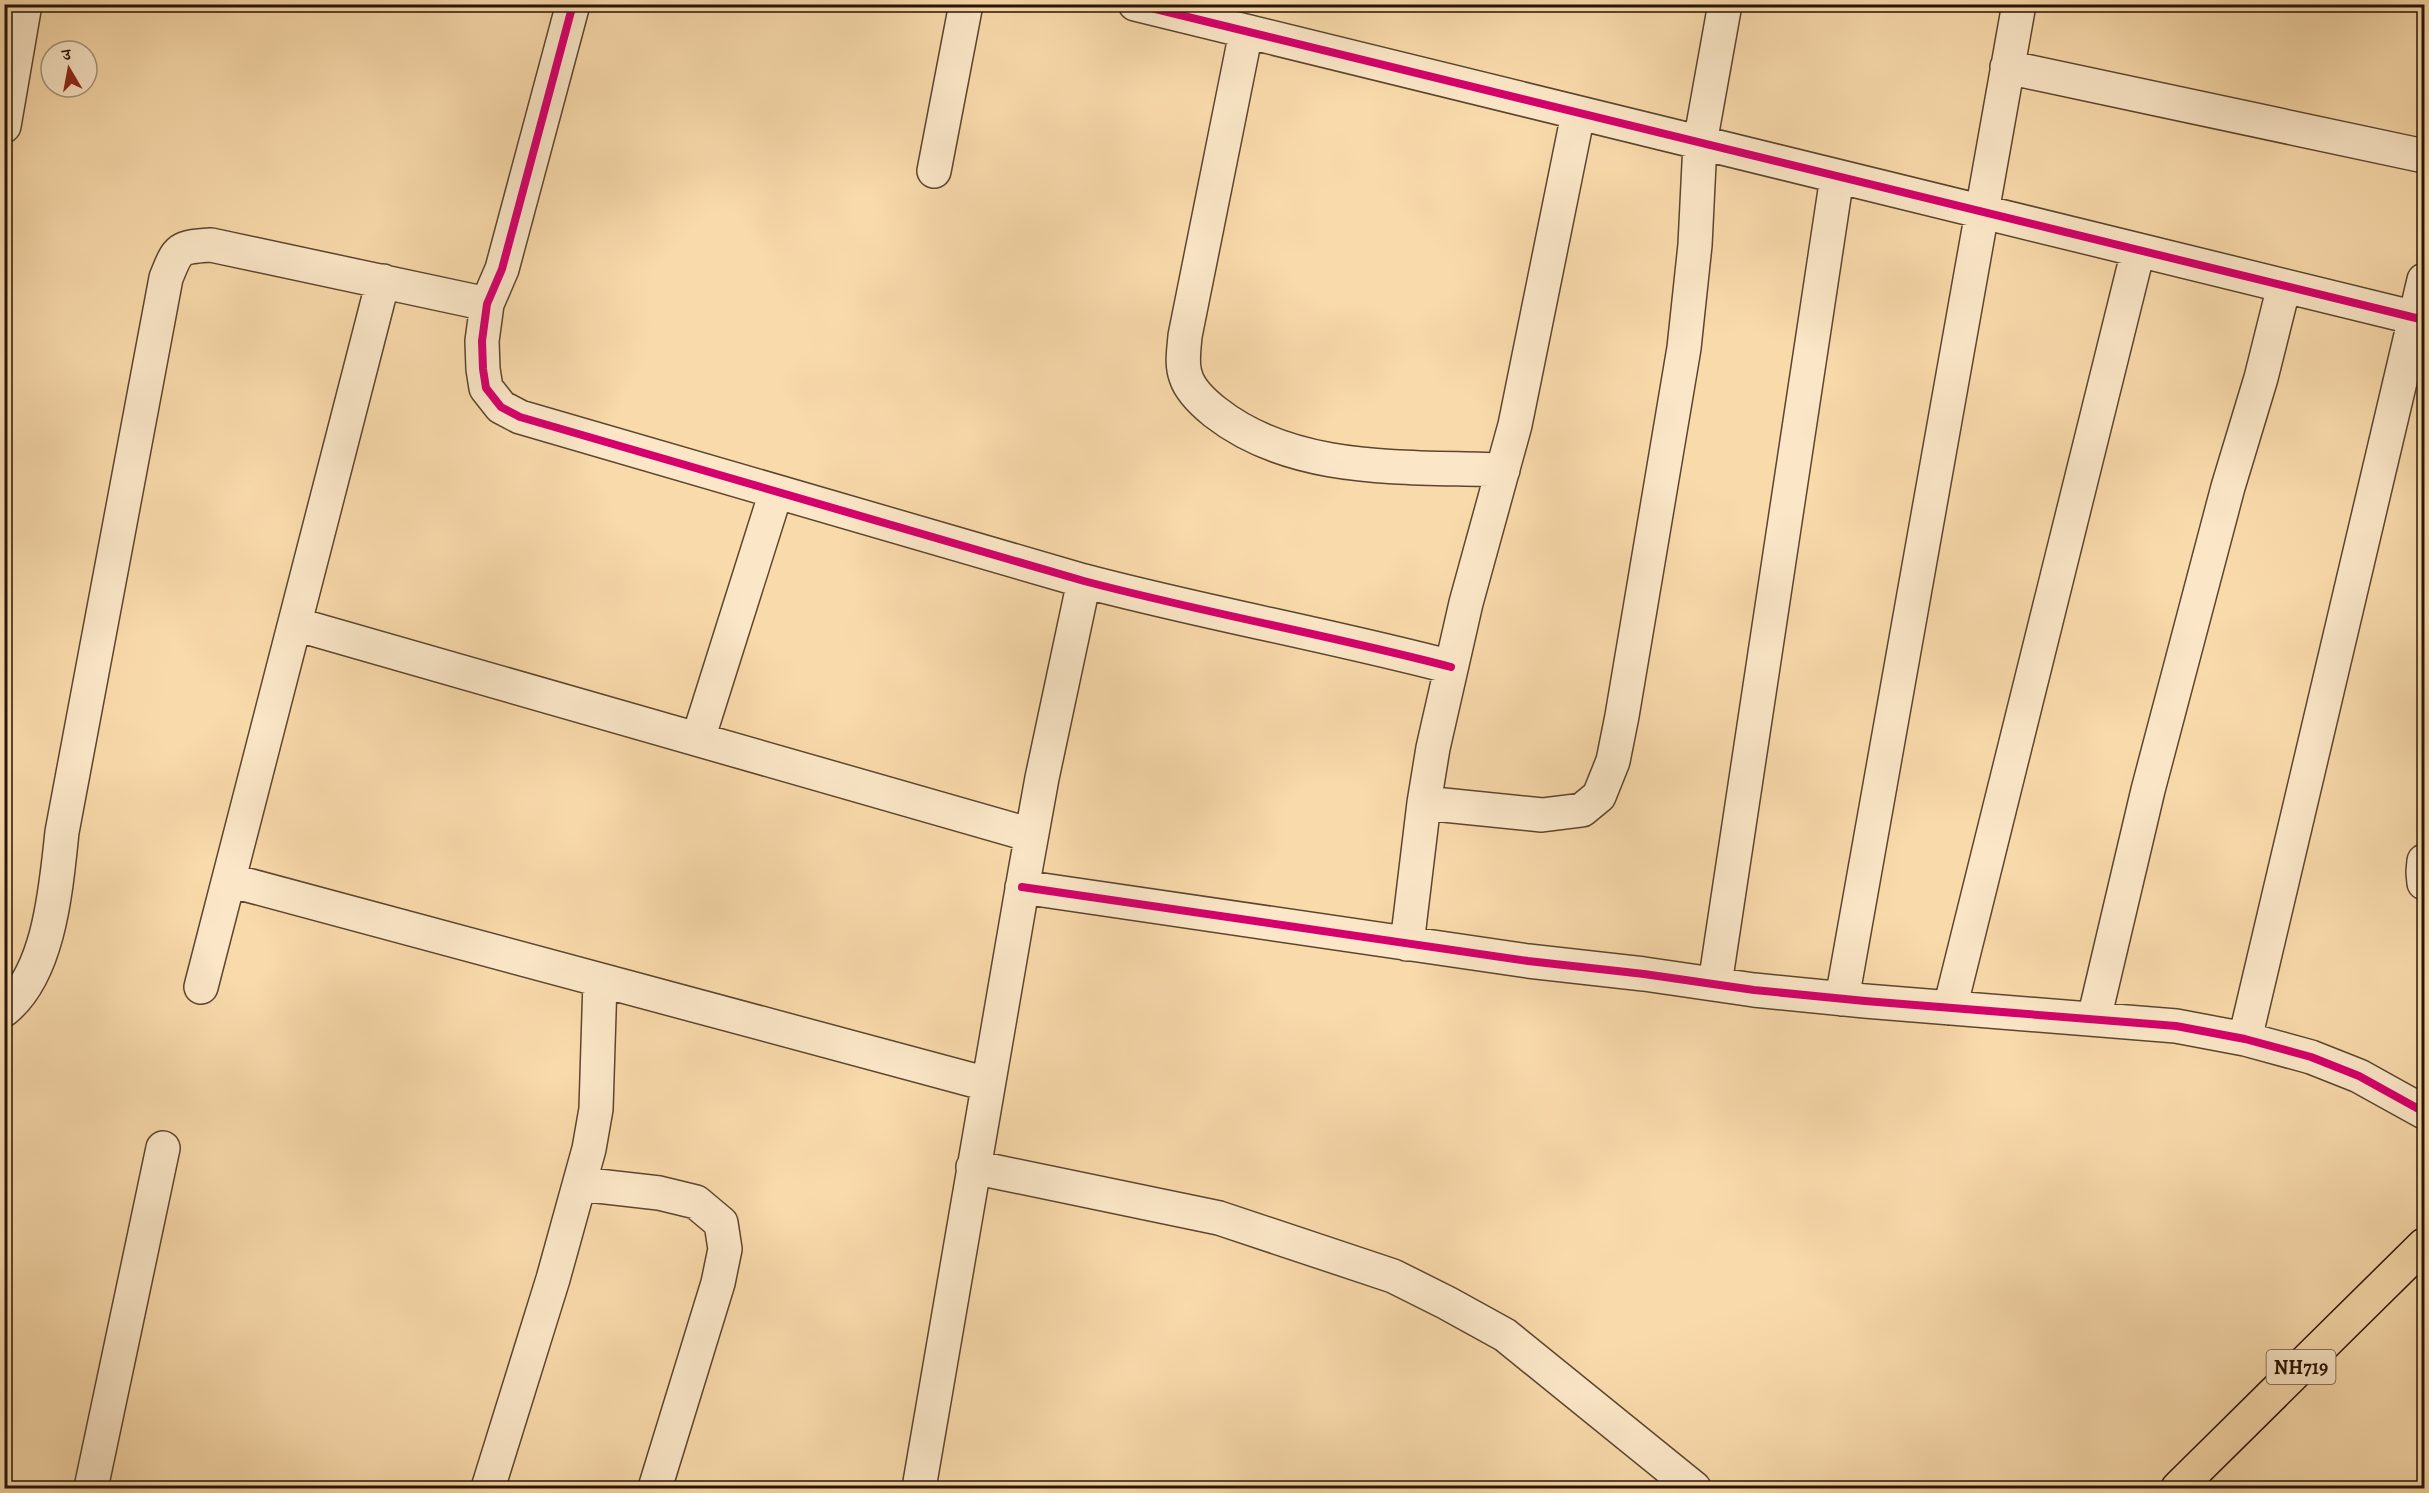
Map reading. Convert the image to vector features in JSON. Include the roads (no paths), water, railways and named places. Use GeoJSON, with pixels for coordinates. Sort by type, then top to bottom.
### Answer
{"type":"FeatureCollection","features":[{"type":"Feature","properties":{"kind":"highway","name":"NH719"},"geometry":{"type":"LineString","coordinates":[[2178,1488],[2424,1245]]}},
{"type":"Feature","properties":{"kind":"street"},"geometry":{"type":"LineString","coordinates":[[4,126],[25,4]]}},
{"type":"Feature","properties":{"kind":"street"},"geometry":{"type":"LineString","coordinates":[[573,4],[502,269],[487,304],[482,341],[483,369],[486,388],[501,407],[520,417],[1084,581],[1148,598],[1391,651],[1451,667]]}},
{"type":"Feature","properties":{"kind":"street"},"geometry":{"type":"LineString","coordinates":[[934,171],[966,4]]}},
{"type":"Feature","properties":{"kind":"street"},"geometry":{"type":"LineString","coordinates":[[1135,4],[2419,319]]}},
{"type":"Feature","properties":{"kind":"street"},"geometry":{"type":"LineString","coordinates":[[1424,803],[1542,815],[1582,810],[1599,796],[1613,760],[1684,348],[1695,245],[1700,143],[1725,4]]}},
{"type":"Feature","properties":{"kind":"street"},"geometry":{"type":"LineString","coordinates":[[1842,999],[2019,4]]}},
{"type":"Feature","properties":{"kind":"street"},"geometry":{"type":"LineString","coordinates":[[1246,32],[1185,336],[1182,359],[1186,378],[1204,404],[1234,427],[1305,455],[1367,465],[1503,470]]}},
{"type":"Feature","properties":{"kind":"street"},"geometry":{"type":"LineString","coordinates":[[2007,67],[2424,156]]}},
{"type":"Feature","properties":{"kind":"street"},"geometry":{"type":"LineString","coordinates":[[1407,944],[1433,748],[1468,593],[1515,425],[1578,114]]}},
{"type":"Feature","properties":{"kind":"street"},"geometry":{"type":"LineString","coordinates":[[1715,984],[1837,177]]}},
{"type":"Feature","properties":{"kind":"street"},"geometry":{"type":"LineString","coordinates":[[4,1010],[18,999],[33,973],[47,930],[65,820],[166,278],[176,254],[188,247],[211,245],[487,304]]}},
{"type":"Feature","properties":{"kind":"street"},"geometry":{"type":"LineString","coordinates":[[1950,1008],[2138,251]]}},
{"type":"Feature","properties":{"kind":"street"},"geometry":{"type":"LineString","coordinates":[[2245,1040],[2419,319],[2424,280]]}},
{"type":"Feature","properties":{"kind":"street"},"geometry":{"type":"LineString","coordinates":[[201,987],[383,281]]}},
{"type":"Feature","properties":{"kind":"street"},"geometry":{"type":"LineString","coordinates":[[2094,1019],[2154,768],[2228,486],[2261,378],[2284,286]]}},
{"type":"Feature","properties":{"kind":"street"},"geometry":{"type":"LineString","coordinates":[[698,739],[776,492]]}},
{"type":"Feature","properties":{"kind":"street"},"geometry":{"type":"LineString","coordinates":[[919,1488],[1031,835],[1084,581]]}},
{"type":"Feature","properties":{"kind":"street"},"geometry":{"type":"LineString","coordinates":[[295,624],[1031,835]]}},
{"type":"Feature","properties":{"kind":"street"},"geometry":{"type":"LineString","coordinates":[[2424,861],[2422,872],[2424,884]]}},
{"type":"Feature","properties":{"kind":"street"},"geometry":{"type":"LineString","coordinates":[[229,880],[987,1084]]}},
{"type":"Feature","properties":{"kind":"street"},"geometry":{"type":"LineString","coordinates":[[1022,887],[1580,969],[1842,999],[2176,1026],[2311,1057],[2349,1072],[2424,1112]]}},
{"type":"Feature","properties":{"kind":"street"},"geometry":{"type":"LineString","coordinates":[[488,1488],[580,1184],[596,1109],[600,981]]}},
{"type":"Feature","properties":{"kind":"street"},"geometry":{"type":"LineString","coordinates":[[91,1488],[163,1148]]}},
{"type":"Feature","properties":{"kind":"street"},"geometry":{"type":"LineString","coordinates":[[973,1167],[1219,1218],[1393,1276],[1505,1335],[1694,1488]]}},
{"type":"Feature","properties":{"kind":"street"},"geometry":{"type":"LineString","coordinates":[[580,1184],[659,1193],[696,1202],[721,1223],[725,1249],[718,1283],[656,1488]]}}]}
